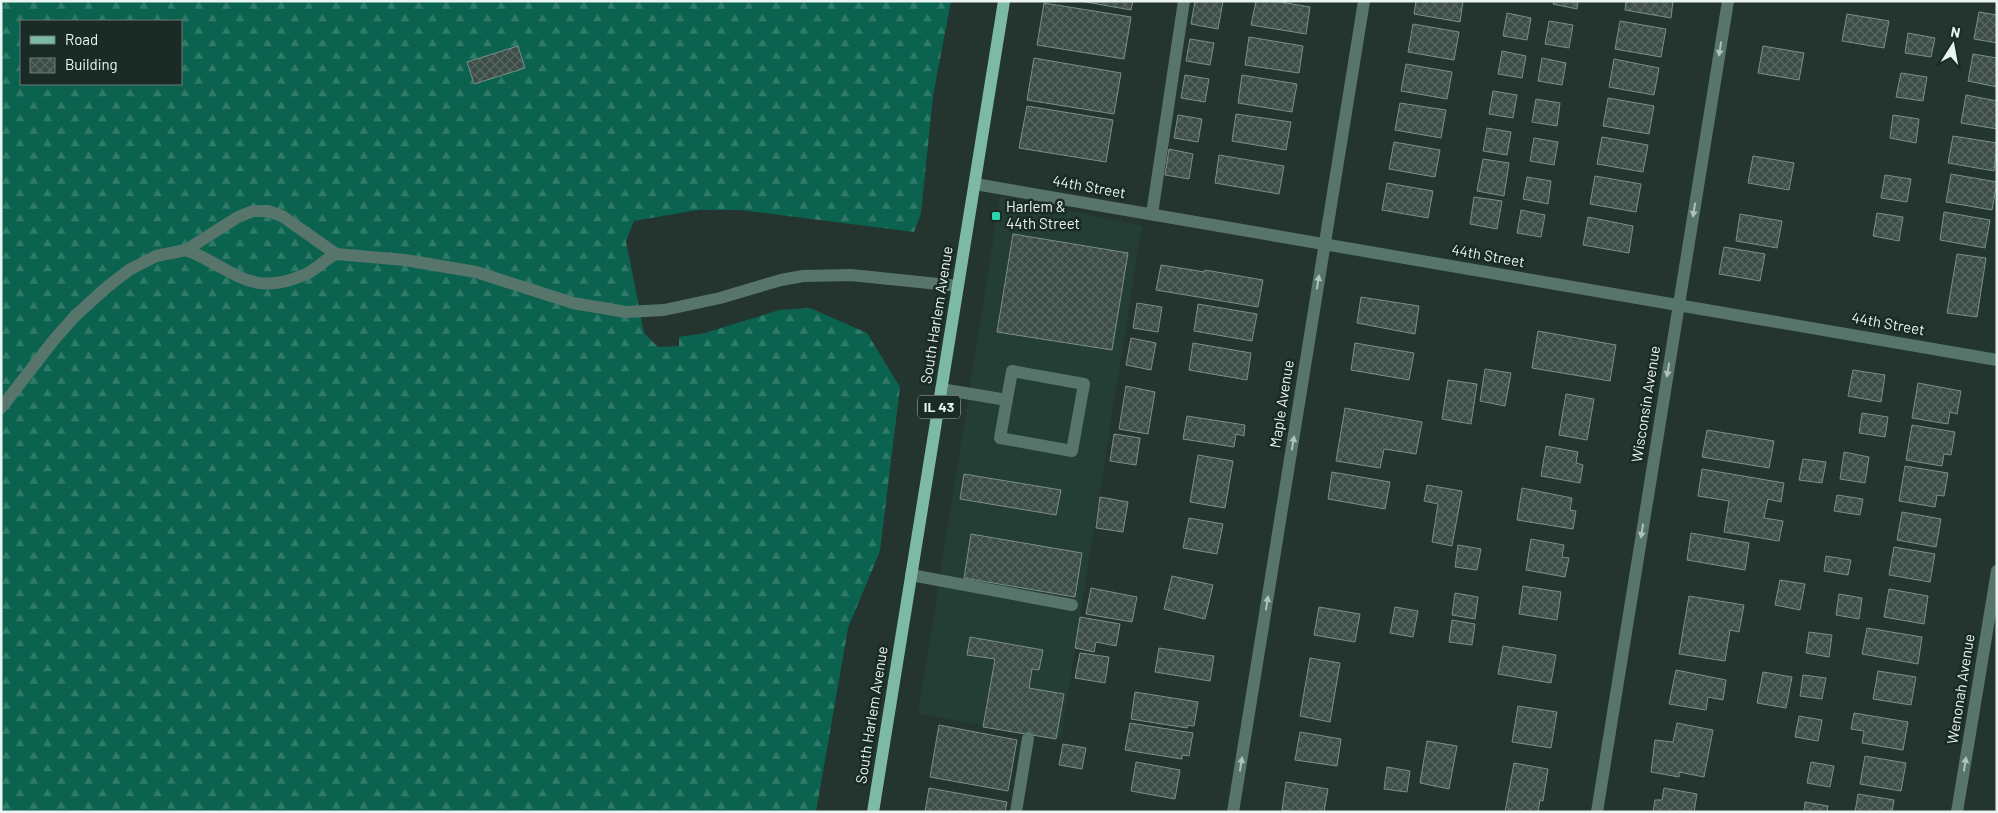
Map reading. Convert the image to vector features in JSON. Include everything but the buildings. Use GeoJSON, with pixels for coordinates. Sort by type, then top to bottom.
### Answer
{"type":"FeatureCollection","features":[{"type":"Feature","properties":{"kind":"main road","name":"South Harlem Avenue"},"geometry":{"type":"LineString","coordinates":[[873,812],[1004,1]]}},
{"type":"Feature","properties":{"kind":"street"},"geometry":{"type":"LineString","coordinates":[[1152,214],[1184,1]]}},
{"type":"Feature","properties":{"kind":"street","name":"Maple Avenue"},"geometry":{"type":"LineString","coordinates":[[1233,812],[1364,1]]}},
{"type":"Feature","properties":{"kind":"street","name":"Wisconsin Avenue"},"geometry":{"type":"LineString","coordinates":[[1597,812],[1728,1]]}},
{"type":"Feature","properties":{"kind":"street","name":"44th Street"},"geometry":{"type":"LineString","coordinates":[[975,184],[1997,360]]}},
{"type":"Feature","properties":{"kind":"street"},"geometry":{"type":"LineString","coordinates":[[1,408],[52,341],[106,287],[129,270],[156,256],[186,250],[238,217],[252,211],[268,211],[289,220],[336,254],[405,260],[476,272],[573,303],[626,312],[664,310],[720,298],[774,282],[803,276],[850,275],[958,286]]}},
{"type":"Feature","properties":{"kind":"street"},"geometry":{"type":"LineString","coordinates":[[186,250],[198,254],[238,277],[252,282],[270,284],[286,282],[302,276],[315,270],[336,254]]}},
{"type":"Feature","properties":{"kind":"street"},"geometry":{"type":"LineString","coordinates":[[1012,372],[1084,384],[1072,451],[1000,438],[1007,400],[1012,372]]}},
{"type":"Feature","properties":{"kind":"street"},"geometry":{"type":"LineString","coordinates":[[942,389],[1007,400]]}},
{"type":"Feature","properties":{"kind":"street","name":"Wenonah Avenue"},"geometry":{"type":"LineString","coordinates":[[1957,812],[1997,571]]}},
{"type":"Feature","properties":{"kind":"street"},"geometry":{"type":"LineString","coordinates":[[911,575],[1072,605]]}},
{"type":"Feature","properties":{"kind":"street"},"geometry":{"type":"LineString","coordinates":[[1016,812],[1028,738]]}},
{"type":"Feature","properties":{"kind":"shaded area"},"geometry":{"type":"Polygon","coordinates":[[[1000,196],[1142,226],[1061,739],[918,714],[1000,196]]]}},
{"type":"Feature","properties":{"kind":"green space"},"geometry":{"type":"Polygon","coordinates":[[[1,1],[951,1],[933,96],[921,213],[914,232],[741,210],[697,210],[634,221],[626,241],[644,333],[658,347],[679,346],[679,337],[705,333],[779,310],[810,308],[867,333],[900,387],[880,551],[848,628],[816,812],[1,812],[1,1]]]}},
{"type":"Feature","properties":{"kind":"place","name":"Harlem & 44th Street"},"geometry":{"type":"Point","coordinates":[996,216]}}]}
